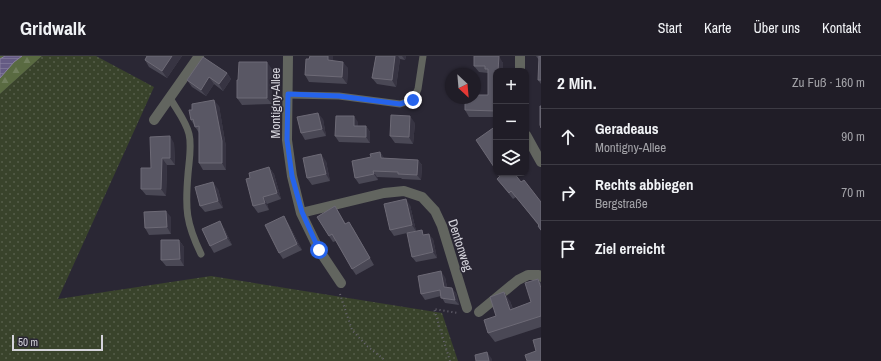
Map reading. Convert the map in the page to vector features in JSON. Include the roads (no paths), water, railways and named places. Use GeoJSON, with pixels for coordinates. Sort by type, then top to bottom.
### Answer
{"type":"FeatureCollection","features":[{"type":"Feature","properties":{"kind":"street"},"geometry":{"type":"LineString","coordinates":[[154,120],[199,56]]}},
{"type":"Feature","properties":{"kind":"street","name":"Montigny-Allee"},"geometry":{"type":"LineString","coordinates":[[288,56],[287,140],[292,176],[302,212],[319,250],[341,283]]}},
{"type":"Feature","properties":{"kind":"street"},"geometry":{"type":"LineString","coordinates":[[520,56],[520,68]]}},
{"type":"Feature","properties":{"kind":"street"},"geometry":{"type":"LineString","coordinates":[[529,140],[541,162]]}},
{"type":"Feature","properties":{"kind":"street","name":"Dentonweg"},"geometry":{"type":"LineString","coordinates":[[302,212],[384,193],[404,192],[422,197],[435,211],[442,226],[468,308]]}},
{"type":"Feature","properties":{"kind":"street"},"geometry":{"type":"LineString","coordinates":[[479,312],[518,280],[528,275],[539,275],[541,277]]}},
{"type":"Feature","properties":{"kind":"lane"},"geometry":{"type":"LineString","coordinates":[[288,94],[339,96],[400,104],[413,100],[418,89],[423,56]]}},
{"type":"Feature","properties":{"kind":"lane"},"geometry":{"type":"LineString","coordinates":[[170,98],[189,134],[190,147],[186,190],[187,214],[191,233],[201,254]]}}]}
